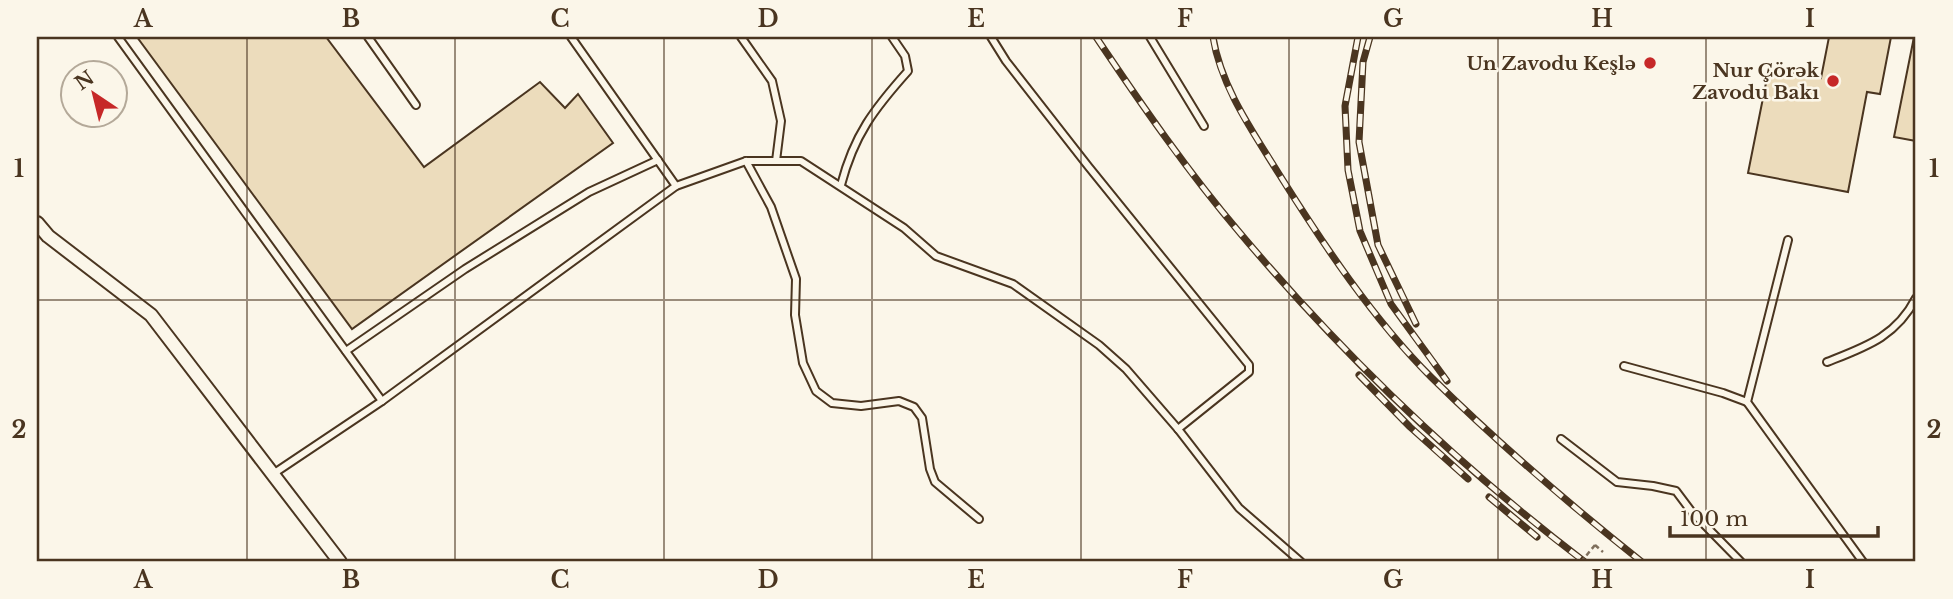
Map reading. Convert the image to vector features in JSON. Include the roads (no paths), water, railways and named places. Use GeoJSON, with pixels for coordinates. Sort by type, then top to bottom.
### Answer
{"type":"FeatureCollection","features":[{"type":"Feature","properties":{"kind":"street"},"geometry":{"type":"LineString","coordinates":[[37,223],[48,236],[151,315],[340,562]]}},
{"type":"Feature","properties":{"kind":"lane"},"geometry":{"type":"LineString","coordinates":[[118,37],[382,401]]}},
{"type":"Feature","properties":{"kind":"lane"},"geometry":{"type":"LineString","coordinates":[[368,37],[416,105]]}},
{"type":"Feature","properties":{"kind":"lane"},"geometry":{"type":"LineString","coordinates":[[570,37],[676,186]]}},
{"type":"Feature","properties":{"kind":"lane"},"geometry":{"type":"LineString","coordinates":[[741,37],[772,81],[781,121],[776,161]]}},
{"type":"Feature","properties":{"kind":"lane"},"geometry":{"type":"LineString","coordinates":[[841,185],[848,157],[869,117],[908,71],[905,56],[892,37]]}},
{"type":"Feature","properties":{"kind":"lane"},"geometry":{"type":"LineString","coordinates":[[991,37],[1006,61],[1088,166],[1249,365],[1249,372],[1240,382],[1178,429]]}},
{"type":"Feature","properties":{"kind":"lane"},"geometry":{"type":"LineString","coordinates":[[1150,37],[1204,126]]}},
{"type":"Feature","properties":{"kind":"lane"},"geometry":{"type":"LineString","coordinates":[[346,351],[465,269],[555,213],[590,192],[658,160]]}},
{"type":"Feature","properties":{"kind":"lane"},"geometry":{"type":"LineString","coordinates":[[273,474],[382,401],[676,186],[746,162],[801,161],[904,228],[936,256],[1013,284],[1099,345],[1126,369],[1178,429],[1239,508],[1301,562]]}},
{"type":"Feature","properties":{"kind":"lane"},"geometry":{"type":"LineString","coordinates":[[746,162],[771,207],[796,279],[794,315],[803,363],[816,391],[832,403],[861,406],[899,401],[914,408],[922,418],[930,469],[935,482],[979,519]]}},
{"type":"Feature","properties":{"kind":"lane"},"geometry":{"type":"LineString","coordinates":[[1746,402],[1788,240]]}},
{"type":"Feature","properties":{"kind":"lane"},"geometry":{"type":"LineString","coordinates":[[1827,362],[1871,344],[1895,328],[1916,298]]}},
{"type":"Feature","properties":{"kind":"lane"},"geometry":{"type":"LineString","coordinates":[[1624,366],[1723,393],[1746,402],[1863,562]]}},
{"type":"Feature","properties":{"kind":"lane"},"geometry":{"type":"LineString","coordinates":[[1561,439],[1617,482],[1676,491],[1691,511],[1741,562]]}},
{"type":"Feature","properties":{"kind":"railway"},"geometry":{"type":"LineString","coordinates":[[1096,37],[1202,186],[1319,322],[1448,448],[1538,526],[1585,562]]}},
{"type":"Feature","properties":{"kind":"railway"},"geometry":{"type":"LineString","coordinates":[[1213,37],[1223,74],[1249,125],[1331,254],[1389,331],[1431,377],[1482,426],[1642,562]]}},
{"type":"Feature","properties":{"kind":"railway"},"geometry":{"type":"LineString","coordinates":[[1358,37],[1345,106],[1348,170],[1360,231],[1391,304],[1447,381]]}},
{"type":"Feature","properties":{"kind":"railway"},"geometry":{"type":"LineString","coordinates":[[1370,37],[1363,62],[1359,142],[1378,245],[1416,324]]}},
{"type":"Feature","properties":{"kind":"railway"},"geometry":{"type":"LineString","coordinates":[[1359,375],[1410,427],[1468,479]]}},
{"type":"Feature","properties":{"kind":"railway"},"geometry":{"type":"LineString","coordinates":[[1489,497],[1537,537]]}},
{"type":"Feature","properties":{"kind":"place","name":"Un Zavodu Keşlə"},"geometry":{"type":"Point","coordinates":[1650,63]}},
{"type":"Feature","properties":{"kind":"place","name":"Nur Çörək Zavodu Bakı"},"geometry":{"type":"Point","coordinates":[1833,81]}}]}
